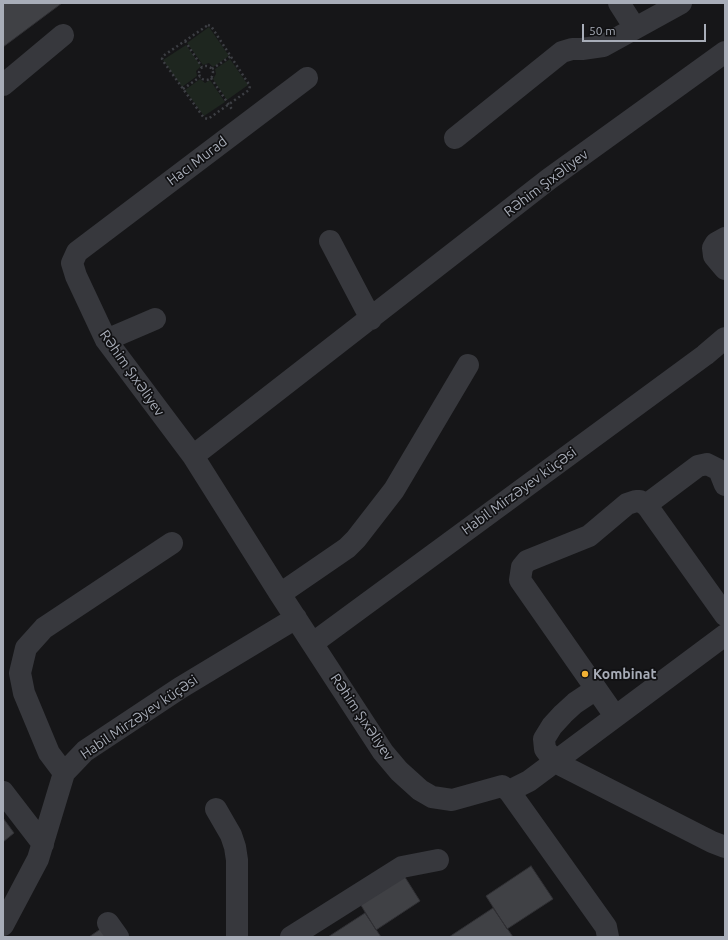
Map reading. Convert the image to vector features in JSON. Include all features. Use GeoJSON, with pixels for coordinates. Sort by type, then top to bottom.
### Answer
{"type":"FeatureCollection","features":[{"type":"Feature","properties":{"kind":"street"},"geometry":{"type":"LineString","coordinates":[[619,3],[635,28]]}},
{"type":"Feature","properties":{"kind":"street"},"geometry":{"type":"LineString","coordinates":[[455,138],[562,52],[572,49],[603,46],[678,4]]}},
{"type":"Feature","properties":{"kind":"street"},"geometry":{"type":"LineString","coordinates":[[3,85],[63,35]]}},
{"type":"Feature","properties":{"kind":"street","name":"Rəhim Şıxəliyev"},"geometry":{"type":"LineString","coordinates":[[193,456],[549,179],[725,52]]}},
{"type":"Feature","properties":{"kind":"street","name":"Hacı Murad"},"geometry":{"type":"LineString","coordinates":[[87,244],[307,78]]}},
{"type":"Feature","properties":{"kind":"street"},"geometry":{"type":"LineString","coordinates":[[725,238],[716,243],[712,248],[714,256],[725,269]]}},
{"type":"Feature","properties":{"kind":"street"},"geometry":{"type":"LineString","coordinates":[[330,240],[371,319]]}},
{"type":"Feature","properties":{"kind":"street","name":"Rəhim Şıxəliyev"},"geometry":{"type":"LineString","coordinates":[[87,244],[78,252],[72,263],[76,276],[106,340],[193,456],[280,594],[383,752],[399,771],[420,790],[432,797],[452,800],[502,786],[509,791]]}},
{"type":"Feature","properties":{"kind":"street"},"geometry":{"type":"LineString","coordinates":[[106,340],[155,319]]}},
{"type":"Feature","properties":{"kind":"street","name":"Habil Mirzəyev küçəsi"},"geometry":{"type":"LineString","coordinates":[[313,643],[705,355],[725,338]]}},
{"type":"Feature","properties":{"kind":"street"},"geometry":{"type":"LineString","coordinates":[[280,594],[347,548],[356,539],[394,490],[468,365]]}},
{"type":"Feature","properties":{"kind":"street"},"geometry":{"type":"LineString","coordinates":[[646,505],[698,466],[707,464],[719,470],[725,484]]}},
{"type":"Feature","properties":{"kind":"street"},"geometry":{"type":"LineString","coordinates":[[615,716],[520,580],[522,567],[527,561],[589,536],[632,502],[640,501],[646,505],[725,616]]}},
{"type":"Feature","properties":{"kind":"street"},"geometry":{"type":"LineString","coordinates":[[64,773],[49,753],[24,693],[20,672],[26,648],[44,628],[172,543]]}},
{"type":"Feature","properties":{"kind":"street","name":"Habil Mirzəyev küçəsi"},"geometry":{"type":"LineString","coordinates":[[3,925],[30,874],[43,844],[64,773],[85,751],[180,688],[296,618]]}},
{"type":"Feature","properties":{"kind":"street"},"geometry":{"type":"LineString","coordinates":[[608,937],[606,928],[509,791],[529,781],[725,635]]}},
{"type":"Feature","properties":{"kind":"street"},"geometry":{"type":"LineString","coordinates":[[596,689],[575,703],[563,714],[552,726],[544,739],[545,749],[554,762],[712,842],[725,847]]}},
{"type":"Feature","properties":{"kind":"street"},"geometry":{"type":"LineString","coordinates":[[3,792],[43,844]]}},
{"type":"Feature","properties":{"kind":"street"},"geometry":{"type":"LineString","coordinates":[[216,809],[235,847],[237,860],[237,937]]}},
{"type":"Feature","properties":{"kind":"street"},"geometry":{"type":"LineString","coordinates":[[291,937],[402,867],[438,860]]}},
{"type":"Feature","properties":{"kind":"path"},"geometry":{"type":"LineString","coordinates":[[210,26],[231,56],[250,86],[249,90],[208,120],[183,89],[162,59],[163,56],[210,26]]}},
{"type":"Feature","properties":{"kind":"path"},"geometry":{"type":"LineString","coordinates":[[185,41],[202,66]]}},
{"type":"Feature","properties":{"kind":"path"},"geometry":{"type":"LineString","coordinates":[[212,69],[231,56]]}},
{"type":"Feature","properties":{"kind":"path"},"geometry":{"type":"LineString","coordinates":[[202,66],[209,66],[212,69]]}},
{"type":"Feature","properties":{"kind":"path"},"geometry":{"type":"LineString","coordinates":[[200,77],[199,71],[202,66]]}},
{"type":"Feature","properties":{"kind":"path"},"geometry":{"type":"LineString","coordinates":[[200,77],[205,80],[210,78],[213,73],[212,69]]}},
{"type":"Feature","properties":{"kind":"path"},"geometry":{"type":"LineString","coordinates":[[183,89],[200,77]]}},
{"type":"Feature","properties":{"kind":"path"},"geometry":{"type":"LineString","coordinates":[[210,78],[229,104],[243,127]]}},
{"type":"Feature","properties":{"kind":"shaded area"},"geometry":{"type":"Polygon","coordinates":[[[209,27],[229,56],[213,67],[209,63],[203,65],[187,43],[209,27]]]}},
{"type":"Feature","properties":{"kind":"shaded area"},"geometry":{"type":"Polygon","coordinates":[[[186,45],[201,66],[196,71],[197,76],[182,87],[163,60],[186,45]]]}},
{"type":"Feature","properties":{"kind":"shaded area"},"geometry":{"type":"Polygon","coordinates":[[[230,59],[248,85],[227,100],[213,79],[216,74],[215,69],[230,59]]]}},
{"type":"Feature","properties":{"kind":"shaded area"},"geometry":{"type":"Polygon","coordinates":[[[200,79],[205,83],[210,80],[225,102],[204,116],[185,90],[200,79]]]}},
{"type":"Feature","properties":{"kind":"building"},"geometry":{"type":"Polygon","coordinates":[[[3,3],[62,3],[3,47],[3,3]]]}},
{"type":"Feature","properties":{"kind":"building"},"geometry":{"type":"Polygon","coordinates":[[[3,818],[14,833],[3,842],[3,818]]]}},
{"type":"Feature","properties":{"kind":"building"},"geometry":{"type":"Polygon","coordinates":[[[531,866],[553,899],[507,929],[486,896],[531,866]]]}},
{"type":"Feature","properties":{"kind":"building"},"geometry":{"type":"Polygon","coordinates":[[[403,874],[420,901],[376,930],[359,902],[403,874]]]}},
{"type":"Feature","properties":{"kind":"building"},"geometry":{"type":"Polygon","coordinates":[[[493,908],[513,937],[449,937],[493,908]]]}},
{"type":"Feature","properties":{"kind":"building"},"geometry":{"type":"Polygon","coordinates":[[[365,913],[381,937],[328,937],[365,913]]]}},
{"type":"Feature","properties":{"kind":"building"},"geometry":{"type":"Polygon","coordinates":[[[102,928],[109,937],[89,937],[102,928]]]}},
{"type":"Feature","properties":{"kind":"place","name":"Kombinat"},"geometry":{"type":"Point","coordinates":[585,674]}}]}
